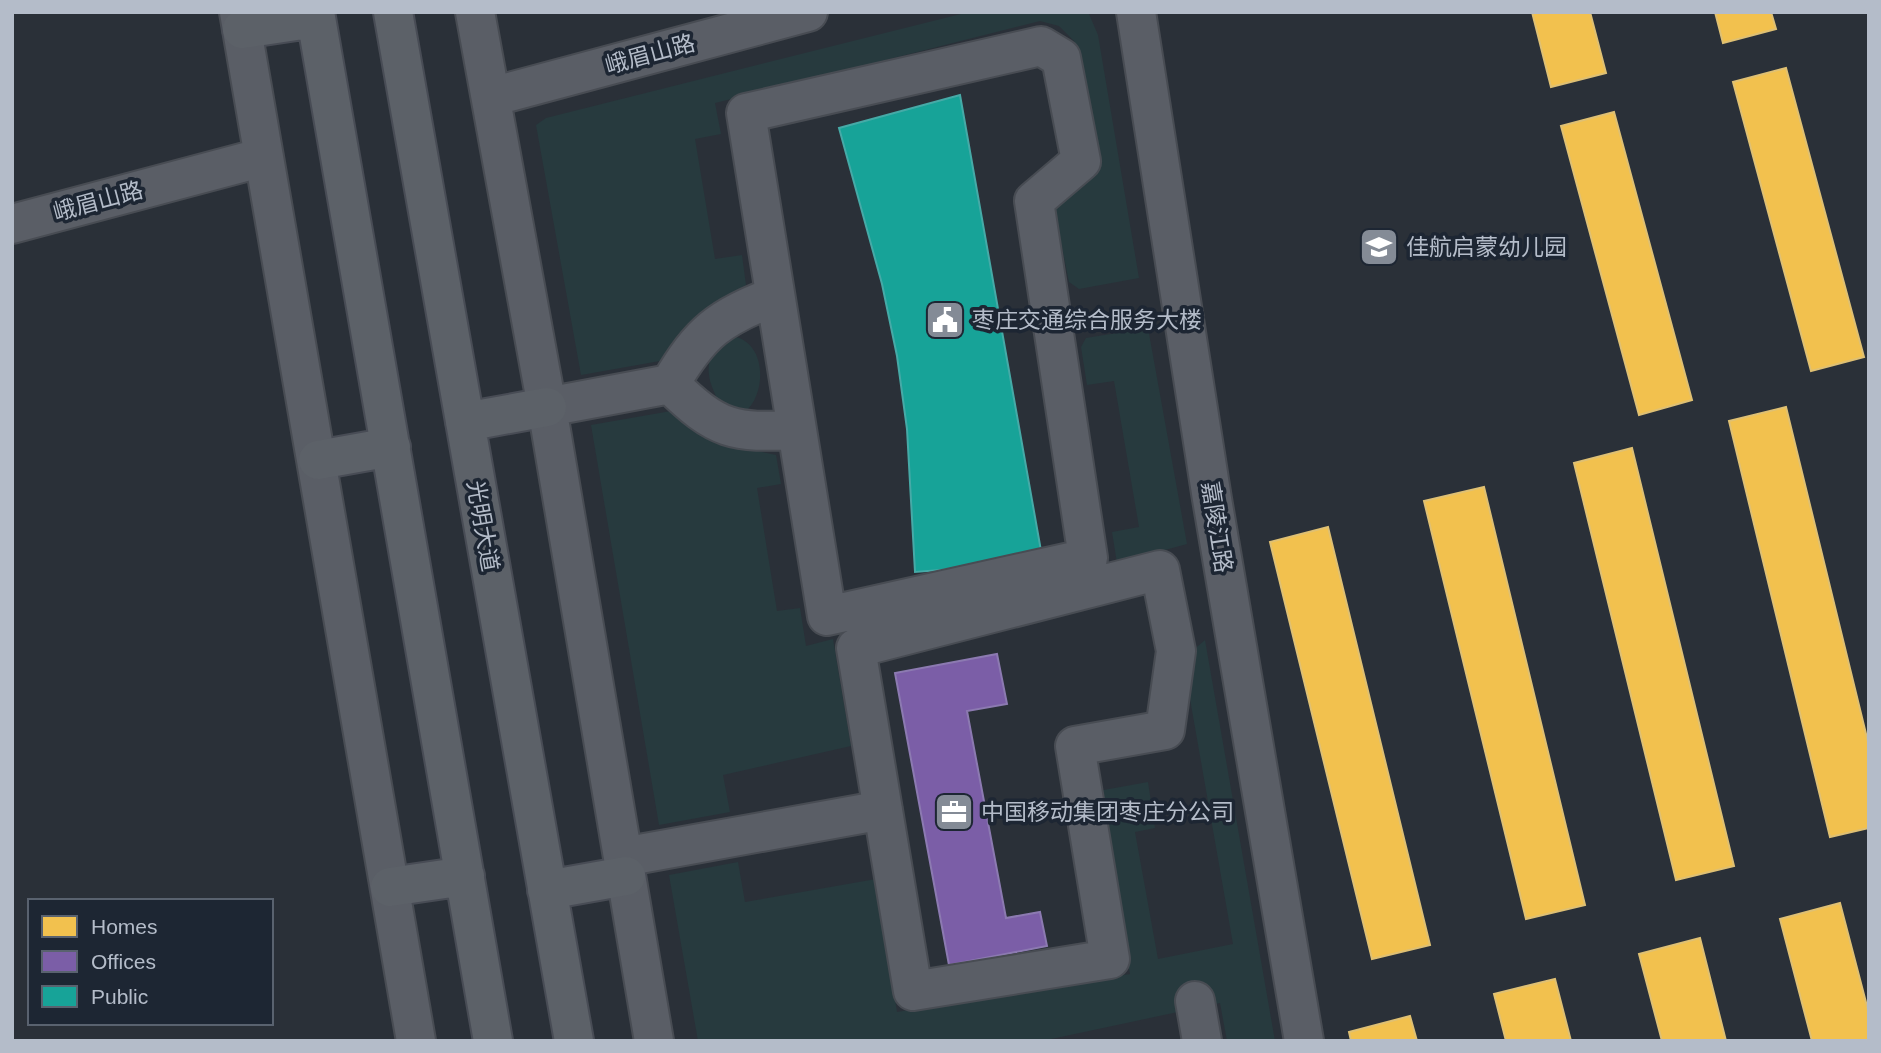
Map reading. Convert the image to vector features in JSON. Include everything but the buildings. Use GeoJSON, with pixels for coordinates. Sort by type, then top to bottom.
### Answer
{"type":"FeatureCollection","features":[{"type":"Feature","properties":{"kind":"main road","name":"光明大道"},"geometry":{"type":"LineString","coordinates":[[393,12],[574,1041]]}},
{"type":"Feature","properties":{"kind":"main road"},"geometry":{"type":"LineString","coordinates":[[240,21],[316,15],[494,1041]]}},
{"type":"Feature","properties":{"kind":"main road"},"geometry":{"type":"LineString","coordinates":[[465,422],[547,407]]}},
{"type":"Feature","properties":{"kind":"main road"},"geometry":{"type":"LineString","coordinates":[[318,460],[391,447]]}},
{"type":"Feature","properties":{"kind":"main road"},"geometry":{"type":"LineString","coordinates":[[547,890],[625,867]]}},
{"type":"Feature","properties":{"kind":"main road"},"geometry":{"type":"LineString","coordinates":[[390,887],[465,876]]}},
{"type":"Feature","properties":{"kind":"street"},"geometry":{"type":"LineString","coordinates":[[475,12],[547,407],[654,1041]]}},
{"type":"Feature","properties":{"kind":"street","name":"峨眉山路"},"geometry":{"type":"LineString","coordinates":[[491,97],[808,12]]}},
{"type":"Feature","properties":{"kind":"street","name":"嘉陵江路"},"geometry":{"type":"LineString","coordinates":[[1136,12],[1212,499],[1304,1041]]}},
{"type":"Feature","properties":{"kind":"street"},"geometry":{"type":"LineString","coordinates":[[240,21],[318,460],[416,1041]]}},
{"type":"Feature","properties":{"kind":"street"},"geometry":{"type":"LineString","coordinates":[[1041,46],[1061,58],[1081,162],[1034,201],[1087,558],[827,616],[775,296],[746,113],[1041,46]]}},
{"type":"Feature","properties":{"kind":"street","name":"峨眉山路"},"geometry":{"type":"LineString","coordinates":[[12,224],[264,157]]}},
{"type":"Feature","properties":{"kind":"street"},"geometry":{"type":"LineString","coordinates":[[547,407],[670,384],[688,353],[713,326],[738,310],[775,296]]}},
{"type":"Feature","properties":{"kind":"street"},"geometry":{"type":"LineString","coordinates":[[670,384],[696,409],[726,426],[747,433],[797,430]]}},
{"type":"Feature","properties":{"kind":"street"},"geometry":{"type":"LineString","coordinates":[[1160,570],[1176,650],[1165,730],[1075,746],[1110,959],[913,991],[883,810],[856,648],[1160,570]]}},
{"type":"Feature","properties":{"kind":"street"},"geometry":{"type":"LineString","coordinates":[[625,867],[883,810]]}},
{"type":"Feature","properties":{"kind":"street"},"geometry":{"type":"LineString","coordinates":[[1195,1001],[1202,1041]]}},
{"type":"Feature","properties":{"kind":"green space"},"geometry":{"type":"Polygon","coordinates":[[[969,12],[1089,14],[1098,35],[1139,278],[1079,289],[1069,282],[1053,203],[1099,169],[1074,41],[1059,26],[1040,21],[715,103],[721,134],[695,139],[715,259],[742,255],[746,285],[699,318],[660,361],[581,375],[536,125],[546,118],[969,12]]]}},
{"type":"Feature","properties":{"kind":"green space"},"geometry":{"type":"Polygon","coordinates":[[[1148,328],[1187,544],[1117,563],[1112,532],[1139,527],[1114,381],[1087,385],[1081,347],[1086,338],[1148,328]]]}},
{"type":"Feature","properties":{"kind":"green space"},"geometry":{"type":"Polygon","coordinates":[[[730,336],[742,339],[751,347],[760,368],[757,393],[744,413],[721,405],[709,376],[710,359],[714,351],[730,336]]]}},
{"type":"Feature","properties":{"kind":"green space"},"geometry":{"type":"Polygon","coordinates":[[[671,411],[721,439],[776,455],[781,484],[757,488],[777,611],[800,608],[806,646],[833,639],[851,746],[723,775],[730,812],[659,825],[591,425],[671,411]]]}},
{"type":"Feature","properties":{"kind":"green space"},"geometry":{"type":"Polygon","coordinates":[[[1205,640],[1275,1041],[1227,1041],[1220,1003],[1042,1041],[698,1041],[669,875],[738,862],[745,902],[876,879],[897,1012],[1130,974],[1098,791],[1148,782],[1155,828],[1135,832],[1158,959],[1233,944],[1183,659],[1205,640]]]}},
{"type":"Feature","properties":{"kind":"place","name":"佳航启蒙幼儿园"},"geometry":{"type":"Point","coordinates":[1379,247]}},
{"type":"Feature","properties":{"kind":"place","name":"枣庄交通综合服务大楼"},"geometry":{"type":"Point","coordinates":[945,320]}},
{"type":"Feature","properties":{"kind":"place","name":"中国移动集团枣庄分公司"},"geometry":{"type":"Point","coordinates":[954,812]}}]}
